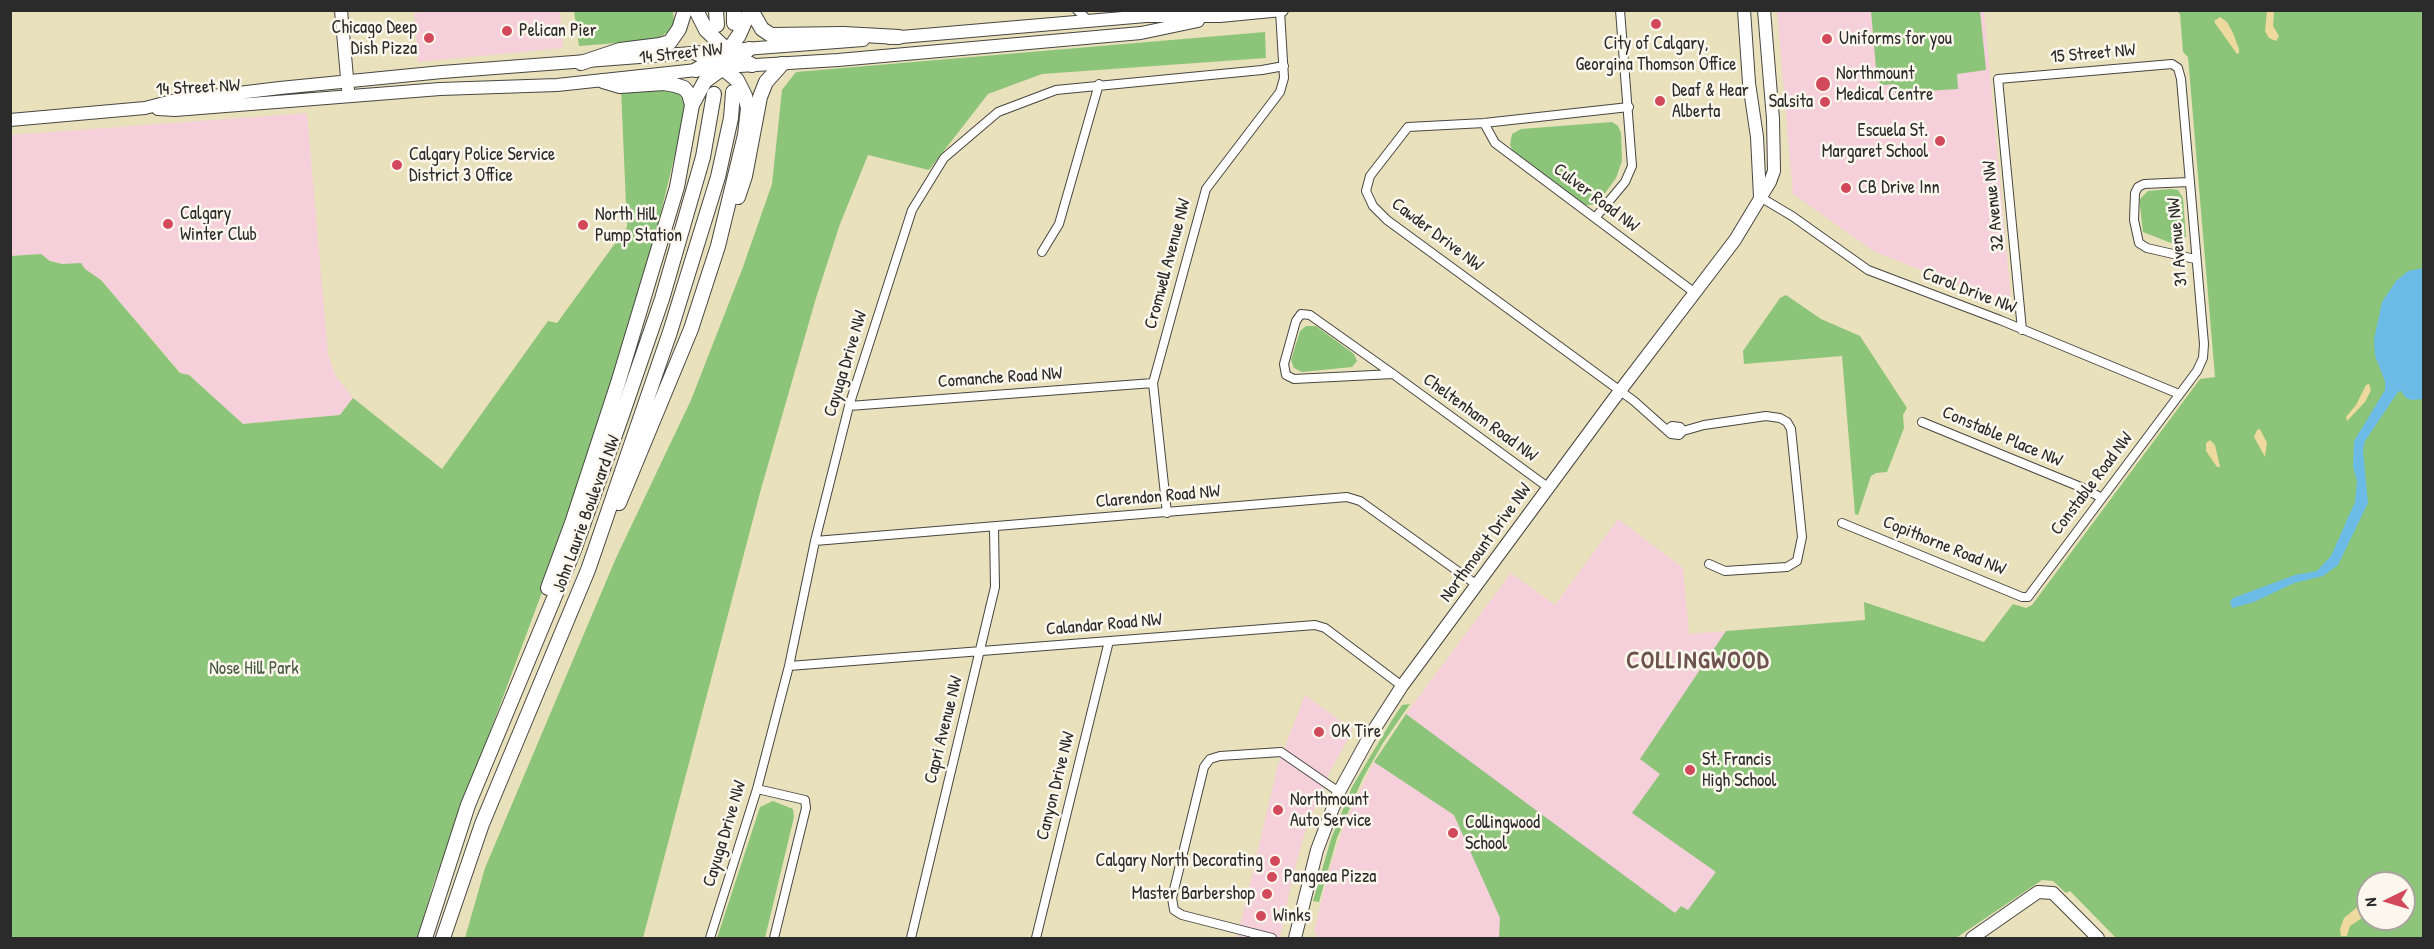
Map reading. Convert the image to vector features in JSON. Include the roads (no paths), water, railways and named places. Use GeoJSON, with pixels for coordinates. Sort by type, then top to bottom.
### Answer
{"type":"FeatureCollection","features":[{"type":"Feature","properties":{"kind":"main road"},"geometry":{"type":"LineString","coordinates":[[341,10],[349,96]]}},
{"type":"Feature","properties":{"kind":"main road"},"geometry":{"type":"LineString","coordinates":[[581,63],[620,50],[670,42],[679,29],[685,10]]}},
{"type":"Feature","properties":{"kind":"main road"},"geometry":{"type":"LineString","coordinates":[[696,10],[706,30],[733,54],[752,65]]}},
{"type":"Feature","properties":{"kind":"main road"},"geometry":{"type":"LineString","coordinates":[[716,10],[717,25]]}},
{"type":"Feature","properties":{"kind":"main road"},"geometry":{"type":"LineString","coordinates":[[733,54],[750,10]]}},
{"type":"Feature","properties":{"kind":"main road"},"geometry":{"type":"LineString","coordinates":[[750,10],[762,29],[771,35],[844,34],[899,37]]}},
{"type":"Feature","properties":{"kind":"main road"},"geometry":{"type":"LineString","coordinates":[[1744,10],[1749,83],[1757,137],[1760,197]]}},
{"type":"Feature","properties":{"kind":"main road","name":"Northmount Drive NW"},"geometry":{"type":"LineString","coordinates":[[1295,939],[1317,850],[1340,792],[1358,756],[1402,686],[1620,391],[1736,240],[1774,171],[1773,119],[1764,10]]}},
{"type":"Feature","properties":{"kind":"main road","name":"14 Street NW"},"geometry":{"type":"LineString","coordinates":[[749,49],[1088,20],[1146,16],[1220,16],[1281,11]]}},
{"type":"Feature","properties":{"kind":"main road","name":"14 Street NW"},"geometry":{"type":"LineString","coordinates":[[717,64],[782,64],[1141,33],[1220,16]]}},
{"type":"Feature","properties":{"kind":"main road"},"geometry":{"type":"LineString","coordinates":[[696,70],[717,64],[733,54],[749,49]]}},
{"type":"Feature","properties":{"kind":"main road"},"geometry":{"type":"LineString","coordinates":[[588,570],[633,473],[682,351],[718,246],[745,135],[748,108],[746,96],[737,80],[717,64],[696,53]]}},
{"type":"Feature","properties":{"kind":"main road","name":"14 Street NW"},"geometry":{"type":"LineString","coordinates":[[145,108],[172,101],[453,71],[696,53],[733,54]]}},
{"type":"Feature","properties":{"kind":"main road"},"geometry":{"type":"LineString","coordinates":[[540,628],[547,593],[618,383],[677,187],[692,105],[717,64]]}},
{"type":"Feature","properties":{"kind":"main road"},"geometry":{"type":"LineString","coordinates":[[718,246],[728,231],[745,176],[763,89],[773,72],[782,64]]}},
{"type":"Feature","properties":{"kind":"main road","name":"14 Street NW"},"geometry":{"type":"LineString","coordinates":[[10,120],[145,108],[175,110],[440,89],[557,85],[696,70]]}},
{"type":"Feature","properties":{"kind":"main road"},"geometry":{"type":"LineString","coordinates":[[603,81],[620,86],[664,83],[675,85],[684,88],[689,94],[692,105]]}},
{"type":"Feature","properties":{"kind":"main road","name":"John Laurie Boulevard NW"},"geometry":{"type":"LineString","coordinates":[[443,939],[482,824],[588,570],[708,216],[726,147],[733,92]]}},
{"type":"Feature","properties":{"kind":"main road","name":"John Laurie Boulevard NW"},"geometry":{"type":"LineString","coordinates":[[425,939],[468,805],[574,550],[662,298],[703,157],[714,94]]}},
{"type":"Feature","properties":{"kind":"main road"},"geometry":{"type":"LineString","coordinates":[[1972,939],[2038,892],[2053,893],[2098,939]]}},
{"type":"Feature","properties":{"kind":"street"},"geometry":{"type":"LineString","coordinates":[[1077,10],[1088,20]]}},
{"type":"Feature","properties":{"kind":"street"},"geometry":{"type":"LineString","coordinates":[[1595,218],[1624,182],[1632,166],[1620,10]]}},
{"type":"Feature","properties":{"kind":"street","name":"Cromwell Avenue NW"},"geometry":{"type":"LineString","coordinates":[[1167,513],[1153,383],[1206,189],[1280,92],[1284,78],[1281,11]]}},
{"type":"Feature","properties":{"kind":"street","name":"15 Street NW"},"geometry":{"type":"LineString","coordinates":[[1998,79],[2172,64],[2178,68],[2181,79]]}},
{"type":"Feature","properties":{"kind":"street","name":"Cayuga Drive NW"},"geometry":{"type":"LineString","coordinates":[[710,939],[757,789],[789,666],[815,541],[849,406],[912,210],[944,158],[998,112],[1056,90],[1284,66]]}},
{"type":"Feature","properties":{"kind":"street","name":"32 Avenue NW"},"geometry":{"type":"LineString","coordinates":[[1998,79],[2022,330]]}},
{"type":"Feature","properties":{"kind":"street","name":"31 Avenue NW"},"geometry":{"type":"LineString","coordinates":[[2179,394],[2203,358],[2204,344],[2181,79]]}},
{"type":"Feature","properties":{"kind":"street"},"geometry":{"type":"LineString","coordinates":[[1042,252],[1059,224],[1099,84]]}},
{"type":"Feature","properties":{"kind":"street","name":"Cawder Drive NW"},"geometry":{"type":"LineString","coordinates":[[1629,107],[1484,123],[1408,127],[1370,176],[1366,191],[1373,206],[1387,220],[1620,391],[1668,429],[1671,434],[1679,435],[1683,431],[1704,424],[1766,416],[1780,418],[1787,422],[1791,429],[1803,537],[1797,561],[1787,567],[1725,571],[1709,564]]}},
{"type":"Feature","properties":{"kind":"street","name":"Culver Road NW"},"geometry":{"type":"LineString","coordinates":[[1484,123],[1495,143],[1695,293]]}},
{"type":"Feature","properties":{"kind":"street"},"geometry":{"type":"LineString","coordinates":[[2189,182],[2144,184],[2139,187],[2134,193],[2134,220],[2139,243],[2147,248],[2195,259]]}},
{"type":"Feature","properties":{"kind":"street","name":"Carol Drive NW"},"geometry":{"type":"LineString","coordinates":[[1760,197],[1792,216],[1868,270],[2179,394]]}},
{"type":"Feature","properties":{"kind":"street","name":"Cheltenham Road NW"},"geometry":{"type":"LineString","coordinates":[[1393,375],[1294,379],[1286,375],[1284,364],[1300,314],[1310,315],[1393,375],[1549,488]]}},
{"type":"Feature","properties":{"kind":"street","name":"Comanche Road NW"},"geometry":{"type":"LineString","coordinates":[[849,406],[1153,383]]}},
{"type":"Feature","properties":{"kind":"street","name":"Constable Road NW"},"geometry":{"type":"LineString","coordinates":[[2032,594],[2179,394]]}},
{"type":"Feature","properties":{"kind":"street","name":"Constable Place NW"},"geometry":{"type":"LineString","coordinates":[[1922,422],[2083,488],[2102,498]]}},
{"type":"Feature","properties":{"kind":"street","name":"Clarendon Road NW"},"geometry":{"type":"LineString","coordinates":[[815,541],[1347,498],[1360,501],[1477,585]]}},
{"type":"Feature","properties":{"kind":"street","name":"Copithorne Road NW"},"geometry":{"type":"LineString","coordinates":[[1842,523],[2022,597],[2032,594]]}},
{"type":"Feature","properties":{"kind":"street","name":"Capri Avenue NW"},"geometry":{"type":"LineString","coordinates":[[911,939],[995,587],[994,528]]}},
{"type":"Feature","properties":{"kind":"street","name":"Calandar Road NW"},"geometry":{"type":"LineString","coordinates":[[789,666],[1315,625],[1325,628],[1402,686]]}},
{"type":"Feature","properties":{"kind":"street","name":"Canyon Drive NW"},"geometry":{"type":"LineString","coordinates":[[1036,939],[1109,641]]}},
{"type":"Feature","properties":{"kind":"street"},"geometry":{"type":"LineString","coordinates":[[1272,939],[1182,915],[1174,909],[1172,898],[1204,767],[1210,759],[1220,756],[1281,752],[1292,757],[1340,792]]}},
{"type":"Feature","properties":{"kind":"street"},"geometry":{"type":"LineString","coordinates":[[757,789],[805,800],[807,808],[774,939]]}},
{"type":"Feature","properties":{"kind":"water"},"geometry":{"type":"Polygon","coordinates":[[[2423,268],[2423,399],[2412,400],[2406,398],[2401,391],[2398,392],[2365,441],[2363,450],[2368,503],[2338,565],[2323,576],[2294,583],[2254,602],[2232,608],[2230,602],[2233,598],[2295,575],[2317,571],[2331,556],[2355,502],[2357,481],[2353,467],[2354,441],[2385,390],[2385,381],[2375,356],[2374,339],[2382,302],[2396,281],[2408,271],[2423,268]]]}},
{"type":"Feature","properties":{"kind":"place","name":"City of Calgary, Georgina Thomson Office"},"geometry":{"type":"Point","coordinates":[1656,24]}},
{"type":"Feature","properties":{"kind":"place","name":"Pelican Pier"},"geometry":{"type":"Point","coordinates":[507,31]}},
{"type":"Feature","properties":{"kind":"place","name":"Chicago Deep Dish Pizza"},"geometry":{"type":"Point","coordinates":[429,38]}},
{"type":"Feature","properties":{"kind":"place","name":"Uniforms for you"},"geometry":{"type":"Point","coordinates":[1827,39]}},
{"type":"Feature","properties":{"kind":"place","name":"Northmount Medical Centre"},"geometry":{"type":"Point","coordinates":[1823,84]}},
{"type":"Feature","properties":{"kind":"place","name":"Deaf & Hear Alberta"},"geometry":{"type":"Point","coordinates":[1660,101]}},
{"type":"Feature","properties":{"kind":"place","name":"Salsita"},"geometry":{"type":"Point","coordinates":[1825,102]}},
{"type":"Feature","properties":{"kind":"place","name":"Escuela St. Margaret School"},"geometry":{"type":"Point","coordinates":[1940,141]}},
{"type":"Feature","properties":{"kind":"place","name":"Calgary Police Service District 3 Office"},"geometry":{"type":"Point","coordinates":[397,165]}},
{"type":"Feature","properties":{"kind":"place","name":"CB Drive Inn"},"geometry":{"type":"Point","coordinates":[1846,188]}},
{"type":"Feature","properties":{"kind":"place","name":"Calgary Winter Club"},"geometry":{"type":"Point","coordinates":[168,224]}},
{"type":"Feature","properties":{"kind":"place","name":"North Hill Pump Station"},"geometry":{"type":"Point","coordinates":[583,225]}},
{"type":"Feature","properties":{"kind":"place","name":"OK Tire"},"geometry":{"type":"Point","coordinates":[1319,732]}},
{"type":"Feature","properties":{"kind":"place","name":"St. Francis High School"},"geometry":{"type":"Point","coordinates":[1690,770]}},
{"type":"Feature","properties":{"kind":"place","name":"Northmount Auto Service"},"geometry":{"type":"Point","coordinates":[1278,810]}},
{"type":"Feature","properties":{"kind":"place","name":"Collingwood School"},"geometry":{"type":"Point","coordinates":[1453,833]}},
{"type":"Feature","properties":{"kind":"place","name":"Calgary North Decorating"},"geometry":{"type":"Point","coordinates":[1275,861]}},
{"type":"Feature","properties":{"kind":"place","name":"Pangaea Pizza"},"geometry":{"type":"Point","coordinates":[1272,877]}},
{"type":"Feature","properties":{"kind":"place","name":"Master Barbershop"},"geometry":{"type":"Point","coordinates":[1267,894]}},
{"type":"Feature","properties":{"kind":"place","name":"Winks"},"geometry":{"type":"Point","coordinates":[1261,916]}},
{"type":"Feature","properties":{"kind":"district","name":"COLLINGWOOD"},"geometry":{"type":"Point","coordinates":[1698,662]}},
{"type":"Feature","properties":{"kind":"park label","name":"Nose Hill Park"},"geometry":{"type":"Point","coordinates":[254,669]}}]}
